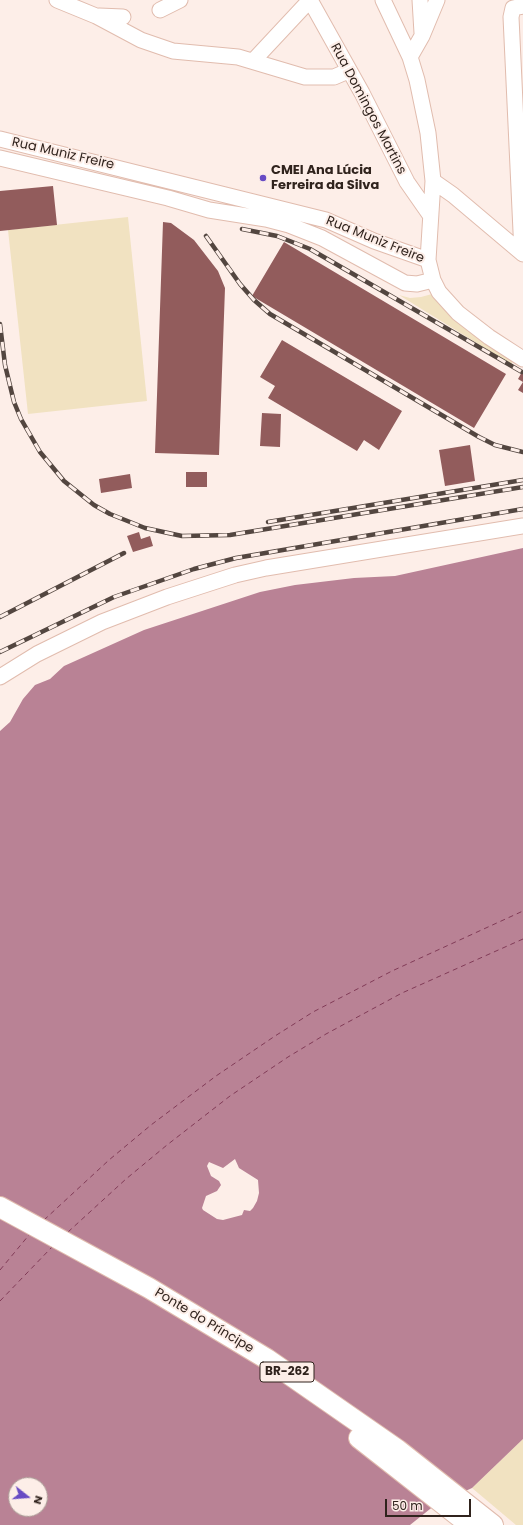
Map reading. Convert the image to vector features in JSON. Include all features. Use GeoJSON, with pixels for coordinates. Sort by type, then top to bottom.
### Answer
{"type":"FeatureCollection","features":[{"type":"Feature","properties":{"kind":"main road","name":"Ponte do Príncipe"},"geometry":{"type":"LineString","coordinates":[[0,1207],[149,1288],[267,1359],[398,1450],[493,1525]]}},
{"type":"Feature","properties":{"kind":"main road","name":"Ponte do Príncipe"},"geometry":{"type":"LineString","coordinates":[[0,1222],[143,1299],[260,1370],[352,1432],[470,1525]]}},
{"type":"Feature","properties":{"kind":"street"},"geometry":{"type":"LineString","coordinates":[[57,0],[96,16],[141,40],[173,51],[238,57],[305,77],[334,77],[348,71]]}},
{"type":"Feature","properties":{"kind":"street"},"geometry":{"type":"LineString","coordinates":[[160,10],[180,0]]}},
{"type":"Feature","properties":{"kind":"street","name":"Rua Domingos Martins"},"geometry":{"type":"LineString","coordinates":[[254,61],[310,0],[372,112],[407,182],[430,215]]}},
{"type":"Feature","properties":{"kind":"street"},"geometry":{"type":"LineString","coordinates":[[383,0],[410,57],[417,80],[428,133],[433,181],[428,260]]}},
{"type":"Feature","properties":{"kind":"street"},"geometry":{"type":"LineString","coordinates":[[420,0],[422,36]]}},
{"type":"Feature","properties":{"kind":"street"},"geometry":{"type":"LineString","coordinates":[[410,57],[422,36],[437,0]]}},
{"type":"Feature","properties":{"kind":"street"},"geometry":{"type":"LineString","coordinates":[[522,254],[511,17],[513,8],[523,6]]}},
{"type":"Feature","properties":{"kind":"street"},"geometry":{"type":"LineString","coordinates":[[96,16],[123,17]]}},
{"type":"Feature","properties":{"kind":"street","name":"Rua Muniz Freire"},"geometry":{"type":"LineString","coordinates":[[0,139],[326,220],[374,241],[428,260],[433,280],[417,284],[404,282],[322,238],[289,225],[266,219],[210,210],[110,184],[0,158]]}},
{"type":"Feature","properties":{"kind":"street"},"geometry":{"type":"LineString","coordinates":[[110,184],[112,166]]}},
{"type":"Feature","properties":{"kind":"street"},"geometry":{"type":"LineString","coordinates":[[433,181],[452,195],[522,254]]}},
{"type":"Feature","properties":{"kind":"street"},"geometry":{"type":"LineString","coordinates":[[433,280],[439,292],[458,313],[489,337],[523,359]]}},
{"type":"Feature","properties":{"kind":"street"},"geometry":{"type":"LineString","coordinates":[[0,677],[37,654],[102,622],[167,597],[235,576],[266,568],[523,526]]}},
{"type":"Feature","properties":{"kind":"shaded area"},"geometry":{"type":"Polygon","coordinates":[[[128,217],[147,401],[28,414],[8,230],[128,217]]]}},
{"type":"Feature","properties":{"kind":"shaded area"},"geometry":{"type":"Polygon","coordinates":[[[432,294],[454,318],[488,346],[512,361],[512,365],[399,295],[410,298],[432,294]]]}},
{"type":"Feature","properties":{"kind":"shaded area"},"geometry":{"type":"Polygon","coordinates":[[[523,548],[523,1439],[472,1488],[435,1505],[410,1525],[0,1525],[0,731],[10,722],[23,699],[35,685],[50,679],[64,666],[144,630],[260,592],[295,585],[354,578],[395,576],[523,548]],[[235,1159],[223,1168],[209,1162],[207,1166],[211,1176],[219,1181],[221,1185],[217,1191],[206,1196],[202,1208],[217,1219],[223,1220],[242,1215],[244,1210],[250,1211],[257,1201],[259,1193],[258,1180],[239,1168],[235,1159]]]}},
{"type":"Feature","properties":{"kind":"shaded area"},"geometry":{"type":"Polygon","coordinates":[[[523,1439],[523,1525],[516,1525],[472,1488],[523,1439]]]}},
{"type":"Feature","properties":{"kind":"building"},"geometry":{"type":"Polygon","coordinates":[[[53,186],[57,225],[0,231],[0,191],[53,186]]]}},
{"type":"Feature","properties":{"kind":"building"},"geometry":{"type":"Polygon","coordinates":[[[163,222],[171,223],[194,240],[218,271],[225,288],[219,455],[155,453],[163,222]]]}},
{"type":"Feature","properties":{"kind":"building"},"geometry":{"type":"Polygon","coordinates":[[[284,242],[506,374],[474,428],[252,296],[284,242]]]}},
{"type":"Feature","properties":{"kind":"building"},"geometry":{"type":"Polygon","coordinates":[[[282,340],[402,411],[379,450],[364,440],[357,451],[268,398],[275,386],[260,377],[282,340]]]}},
{"type":"Feature","properties":{"kind":"building"},"geometry":{"type":"Polygon","coordinates":[[[523,370],[523,382],[518,379],[523,370]]]}},
{"type":"Feature","properties":{"kind":"building"},"geometry":{"type":"Polygon","coordinates":[[[523,382],[523,393],[518,390],[523,382]]]}},
{"type":"Feature","properties":{"kind":"building"},"geometry":{"type":"Polygon","coordinates":[[[262,413],[281,414],[280,447],[260,446],[262,413]]]}},
{"type":"Feature","properties":{"kind":"building"},"geometry":{"type":"Polygon","coordinates":[[[470,445],[475,481],[445,486],[439,450],[470,445]]]}},
{"type":"Feature","properties":{"kind":"building"},"geometry":{"type":"Polygon","coordinates":[[[186,472],[207,472],[207,487],[186,487],[186,472]]]}},
{"type":"Feature","properties":{"kind":"building"},"geometry":{"type":"Polygon","coordinates":[[[130,474],[132,488],[101,493],[99,479],[130,474]]]}},
{"type":"Feature","properties":{"kind":"building"},"geometry":{"type":"Polygon","coordinates":[[[139,532],[141,539],[150,536],[153,546],[133,552],[127,536],[139,532]]]}},
{"type":"Feature","properties":{"kind":"ferry route"},"geometry":{"type":"LineString","coordinates":[[44,1220],[109,1160],[151,1125],[216,1076],[275,1036],[313,1012],[392,971],[523,911]]}},
{"type":"Feature","properties":{"kind":"ferry route"},"geometry":{"type":"LineString","coordinates":[[68,1232],[126,1179],[167,1145],[230,1096],[288,1057],[326,1034],[402,993],[523,939]]}},
{"type":"Feature","properties":{"kind":"ferry route"},"geometry":{"type":"LineString","coordinates":[[0,1270],[29,1235]]}},
{"type":"Feature","properties":{"kind":"ferry route"},"geometry":{"type":"LineString","coordinates":[[0,1301],[52,1247]]}},
{"type":"Feature","properties":{"kind":"railway"},"geometry":{"type":"LineString","coordinates":[[242,229],[277,236],[310,249],[522,372]]}},
{"type":"Feature","properties":{"kind":"railway"},"geometry":{"type":"LineString","coordinates":[[206,236],[240,284],[254,300],[270,314],[479,437],[495,445],[523,452]]}},
{"type":"Feature","properties":{"kind":"railway"},"geometry":{"type":"LineString","coordinates":[[0,324],[5,365],[14,402],[21,419],[40,452],[64,481],[94,505],[110,514],[145,528],[182,536],[230,535],[523,487]]}},
{"type":"Feature","properties":{"kind":"railway"},"geometry":{"type":"LineString","coordinates":[[268,522],[523,480]]}},
{"type":"Feature","properties":{"kind":"railway"},"geometry":{"type":"LineString","coordinates":[[0,652],[114,597],[194,569],[236,558],[523,509]]}},
{"type":"Feature","properties":{"kind":"railway"},"geometry":{"type":"LineString","coordinates":[[0,617],[124,553]]}},
{"type":"Feature","properties":{"kind":"place","name":"CMEI Ana Lúcia Ferreira da Silva"},"geometry":{"type":"Point","coordinates":[263,178]}}]}
